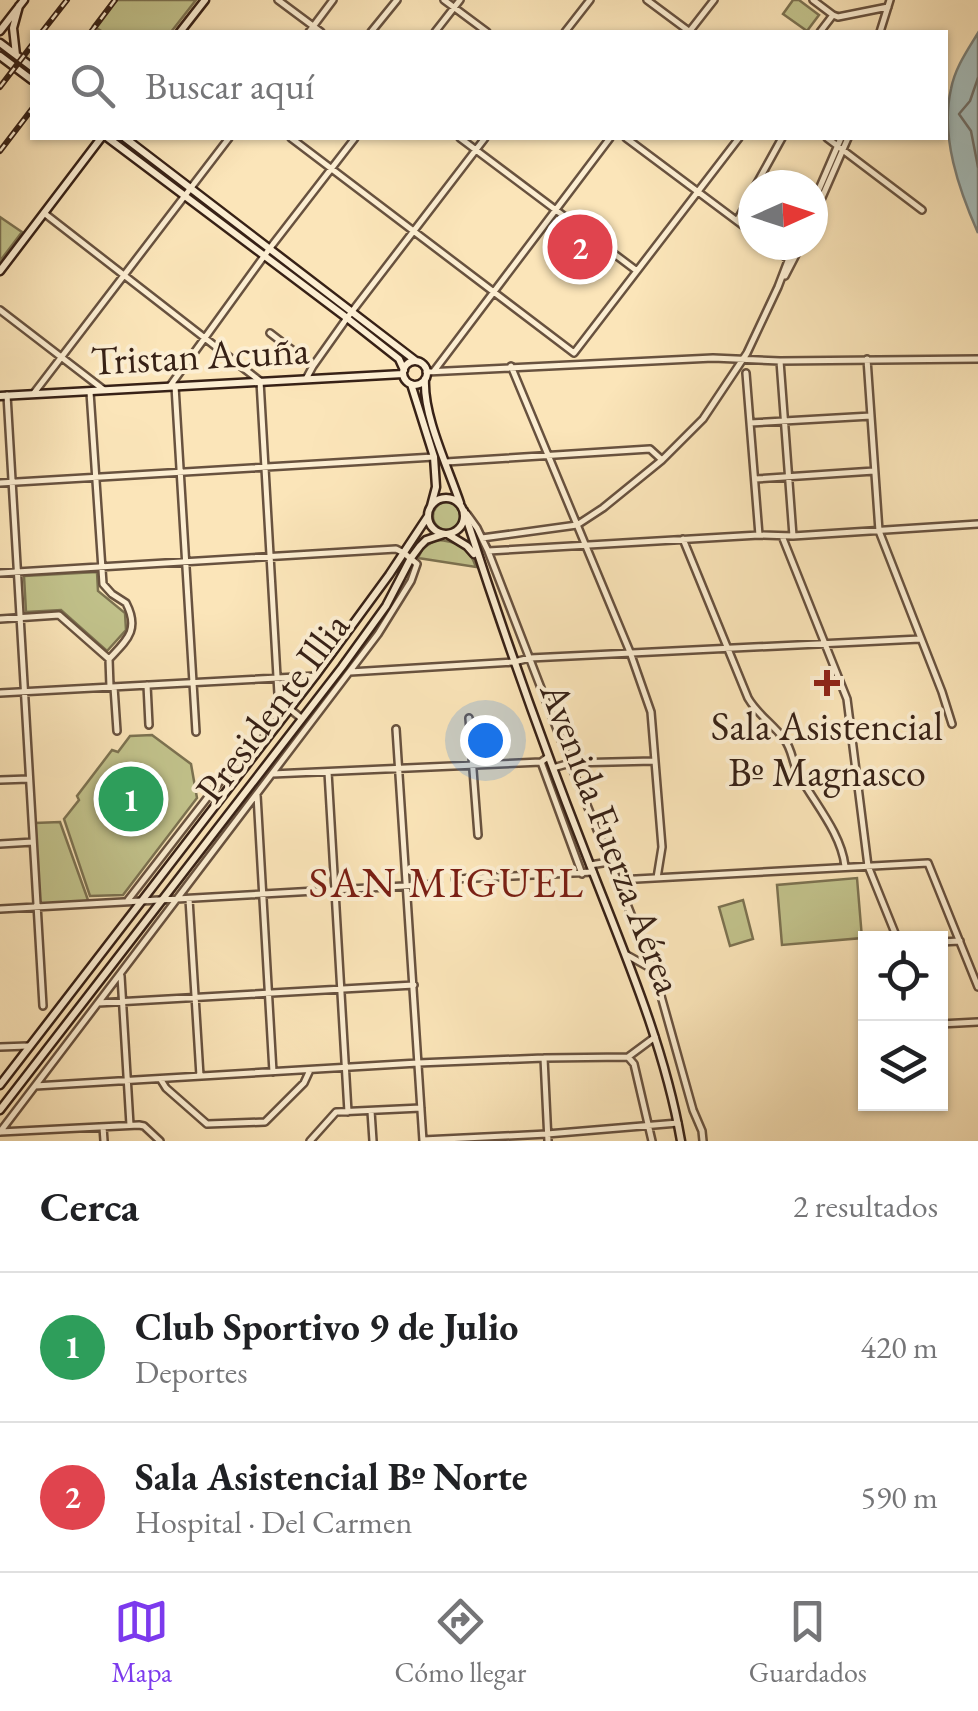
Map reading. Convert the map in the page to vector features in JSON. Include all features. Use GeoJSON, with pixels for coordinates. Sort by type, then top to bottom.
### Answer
{"type":"FeatureCollection","features":[{"type":"Feature","properties":{"kind":"main road"},"geometry":{"type":"LineString","coordinates":[[182,30],[205,0]]}},
{"type":"Feature","properties":{"kind":"main road"},"geometry":{"type":"LineString","coordinates":[[0,31],[22,3]]}},
{"type":"Feature","properties":{"kind":"main road"},"geometry":{"type":"LineString","coordinates":[[16,54],[13,28],[22,3]]}},
{"type":"Feature","properties":{"kind":"main road"},"geometry":{"type":"LineString","coordinates":[[0,43],[30,65]]}},
{"type":"Feature","properties":{"kind":"main road"},"geometry":{"type":"LineString","coordinates":[[0,56],[30,79]]}},
{"type":"Feature","properties":{"kind":"main road"},"geometry":{"type":"LineString","coordinates":[[0,64],[10,64]]}},
{"type":"Feature","properties":{"kind":"main road"},"geometry":{"type":"LineString","coordinates":[[0,271],[99,140]]}},
{"type":"Feature","properties":{"kind":"main road"},"geometry":{"type":"LineString","coordinates":[[111,140],[267,251]]}},
{"type":"Feature","properties":{"kind":"main road"},"geometry":{"type":"LineString","coordinates":[[128,140],[350,315],[423,365],[428,374],[419,384],[411,384]]}},
{"type":"Feature","properties":{"kind":"main road"},"geometry":{"type":"LineString","coordinates":[[350,315],[398,360],[411,384],[434,457],[436,487],[428,516],[434,530],[467,546],[478,559]]}},
{"type":"Feature","properties":{"kind":"main road"},"geometry":{"type":"LineString","coordinates":[[404,372],[410,362],[416,361]]}},
{"type":"Feature","properties":{"kind":"main road","name":"Tristan Acuña"},"geometry":{"type":"LineString","coordinates":[[4,395],[404,372]]}},
{"type":"Feature","properties":{"kind":"main road","name":"Avenida Fuerza Aérea"},"geometry":{"type":"LineString","coordinates":[[428,374],[424,389],[429,412],[544,759],[552,768],[655,1037],[681,1141]]}},
{"type":"Feature","properties":{"kind":"main road"},"geometry":{"type":"LineString","coordinates":[[430,506],[444,498],[455,500],[462,508],[461,526],[446,534]]}},
{"type":"Feature","properties":{"kind":"main road","name":"Presidente Illia"},"geometry":{"type":"LineString","coordinates":[[0,1110],[386,606],[428,516]]}},
{"type":"Feature","properties":{"kind":"main road","name":"Presidente Illia"},"geometry":{"type":"LineString","coordinates":[[0,1085],[408,556],[426,540],[446,534]]}},
{"type":"Feature","properties":{"kind":"street"},"geometry":{"type":"LineString","coordinates":[[278,0],[311,30],[333,0]]}},
{"type":"Feature","properties":{"kind":"street"},"geometry":{"type":"LineString","coordinates":[[373,30],[397,0]]}},
{"type":"Feature","properties":{"kind":"street"},"geometry":{"type":"LineString","coordinates":[[444,0],[484,30]]}},
{"type":"Feature","properties":{"kind":"street"},"geometry":{"type":"LineString","coordinates":[[437,30],[460,0]]}},
{"type":"Feature","properties":{"kind":"street"},"geometry":{"type":"LineString","coordinates":[[567,30],[590,0]]}},
{"type":"Feature","properties":{"kind":"street"},"geometry":{"type":"LineString","coordinates":[[647,0],[687,30]]}},
{"type":"Feature","properties":{"kind":"street"},"geometry":{"type":"LineString","coordinates":[[692,30],[714,0]]}},
{"type":"Feature","properties":{"kind":"street"},"geometry":{"type":"LineString","coordinates":[[813,0],[838,18],[889,4]]}},
{"type":"Feature","properties":{"kind":"street"},"geometry":{"type":"LineString","coordinates":[[879,30],[889,4]]}},
{"type":"Feature","properties":{"kind":"street"},"geometry":{"type":"LineString","coordinates":[[822,30],[833,15]]}},
{"type":"Feature","properties":{"kind":"street"},"geometry":{"type":"LineString","coordinates":[[33,394],[227,140]]}},
{"type":"Feature","properties":{"kind":"street"},"geometry":{"type":"LineString","coordinates":[[294,140],[574,353]]}},
{"type":"Feature","properties":{"kind":"street"},"geometry":{"type":"LineString","coordinates":[[196,732],[172,386],[267,251],[353,140]]}},
{"type":"Feature","properties":{"kind":"street"},"geometry":{"type":"LineString","coordinates":[[463,140],[636,271]]}},
{"type":"Feature","properties":{"kind":"street"},"geometry":{"type":"LineString","coordinates":[[306,379],[484,140]]}},
{"type":"Feature","properties":{"kind":"street"},"geometry":{"type":"LineString","coordinates":[[428,374],[608,140]]}},
{"type":"Feature","properties":{"kind":"street"},"geometry":{"type":"LineString","coordinates":[[629,140],[737,221]]}},
{"type":"Feature","properties":{"kind":"street"},"geometry":{"type":"LineString","coordinates":[[574,363],[574,353],[737,140]]}},
{"type":"Feature","properties":{"kind":"street"},"geometry":{"type":"LineString","coordinates":[[765,170],[781,140]]}},
{"type":"Feature","properties":{"kind":"street"},"geometry":{"type":"LineString","coordinates":[[830,140],[922,210]]}},
{"type":"Feature","properties":{"kind":"street"},"geometry":{"type":"LineString","coordinates":[[828,180],[843,140]]}},
{"type":"Feature","properties":{"kind":"street"},"geometry":{"type":"LineString","coordinates":[[828,174],[841,148]]}},
{"type":"Feature","properties":{"kind":"street"},"geometry":{"type":"LineString","coordinates":[[44,214],[260,381],[278,694],[280,702],[310,725]]}},
{"type":"Feature","properties":{"kind":"street"},"geometry":{"type":"LineString","coordinates":[[482,538],[576,525],[662,460],[703,419],[743,359],[790,261]]}},
{"type":"Feature","properties":{"kind":"street"},"geometry":{"type":"LineString","coordinates":[[0,310],[104,390]]}},
{"type":"Feature","properties":{"kind":"street"},"geometry":{"type":"LineString","coordinates":[[270,333],[312,366]]}},
{"type":"Feature","properties":{"kind":"street"},"geometry":{"type":"LineString","coordinates":[[868,359],[879,531],[952,724]]}},
{"type":"Feature","properties":{"kind":"street"},"geometry":{"type":"LineString","coordinates":[[428,374],[574,363],[978,359]]}},
{"type":"Feature","properties":{"kind":"street"},"geometry":{"type":"LineString","coordinates":[[780,361],[793,536]]}},
{"type":"Feature","properties":{"kind":"street"},"geometry":{"type":"LineString","coordinates":[[511,366],[630,652],[651,712],[662,847],[657,878]]}},
{"type":"Feature","properties":{"kind":"street"},"geometry":{"type":"LineString","coordinates":[[746,372],[759,536]]}},
{"type":"Feature","properties":{"kind":"street"},"geometry":{"type":"LineString","coordinates":[[90,391],[101,567],[106,589],[126,603],[132,622],[128,638],[109,659]]}},
{"type":"Feature","properties":{"kind":"street"},"geometry":{"type":"LineString","coordinates":[[4,395],[44,1006]]}},
{"type":"Feature","properties":{"kind":"street"},"geometry":{"type":"LineString","coordinates":[[750,423],[871,416]]}},
{"type":"Feature","properties":{"kind":"street"},"geometry":{"type":"LineString","coordinates":[[446,462],[650,449],[662,460]]}},
{"type":"Feature","properties":{"kind":"street"},"geometry":{"type":"LineString","coordinates":[[0,483],[434,457]]}},
{"type":"Feature","properties":{"kind":"street"},"geometry":{"type":"LineString","coordinates":[[754,479],[874,471]]}},
{"type":"Feature","properties":{"kind":"street"},"geometry":{"type":"LineString","coordinates":[[462,508],[488,550],[654,971],[703,1141]]}},
{"type":"Feature","properties":{"kind":"street"},"geometry":{"type":"LineString","coordinates":[[488,550],[978,524]]}},
{"type":"Feature","properties":{"kind":"street"},"geometry":{"type":"LineString","coordinates":[[782,536],[849,707],[868,866],[894,931]]}},
{"type":"Feature","properties":{"kind":"street"},"geometry":{"type":"LineString","coordinates":[[683,539],[753,708],[786,740],[797,773],[844,853],[845,866]]}},
{"type":"Feature","properties":{"kind":"street"},"geometry":{"type":"LineString","coordinates":[[0,573],[396,550],[418,564],[412,582],[378,634],[0,1132]]}},
{"type":"Feature","properties":{"kind":"street"},"geometry":{"type":"LineString","coordinates":[[0,620],[64,617],[109,659],[117,732]]}},
{"type":"Feature","properties":{"kind":"street"},"geometry":{"type":"LineString","coordinates":[[350,672],[630,652],[920,639]]}},
{"type":"Feature","properties":{"kind":"street"},"geometry":{"type":"LineString","coordinates":[[0,693],[315,676]]}},
{"type":"Feature","properties":{"kind":"street"},"geometry":{"type":"LineString","coordinates":[[127,901],[301,677]]}},
{"type":"Feature","properties":{"kind":"street"},"geometry":{"type":"LineString","coordinates":[[146,685],[149,725]]}},
{"type":"Feature","properties":{"kind":"street"},"geometry":{"type":"LineString","coordinates":[[469,718],[478,834]]}},
{"type":"Feature","properties":{"kind":"street"},"geometry":{"type":"LineString","coordinates":[[396,729],[423,1140],[547,1138],[678,1123]]}},
{"type":"Feature","properties":{"kind":"street"},"geometry":{"type":"LineString","coordinates":[[272,774],[544,759],[582,874]]}},
{"type":"Feature","properties":{"kind":"street"},"geometry":{"type":"LineString","coordinates":[[552,768],[570,763],[654,760]]}},
{"type":"Feature","properties":{"kind":"street"},"geometry":{"type":"LineString","coordinates":[[328,772],[348,1112]]}},
{"type":"Feature","properties":{"kind":"street"},"geometry":{"type":"LineString","coordinates":[[0,780],[30,779]]}},
{"type":"Feature","properties":{"kind":"street"},"geometry":{"type":"LineString","coordinates":[[257,795],[272,1072]]}},
{"type":"Feature","properties":{"kind":"street"},"geometry":{"type":"LineString","coordinates":[[203,806],[211,812]]}},
{"type":"Feature","properties":{"kind":"street"},"geometry":{"type":"LineString","coordinates":[[0,844],[33,842]]}},
{"type":"Feature","properties":{"kind":"street"},"geometry":{"type":"LineString","coordinates":[[455,880],[582,874],[610,862]]}},
{"type":"Feature","properties":{"kind":"street"},"geometry":{"type":"LineString","coordinates":[[618,880],[928,862],[978,987]]}},
{"type":"Feature","properties":{"kind":"street"},"geometry":{"type":"LineString","coordinates":[[0,909],[439,884]]}},
{"type":"Feature","properties":{"kind":"street"},"geometry":{"type":"LineString","coordinates":[[189,898],[200,1076]]}},
{"type":"Feature","properties":{"kind":"street"},"geometry":{"type":"LineString","coordinates":[[948,942],[960,941]]}},
{"type":"Feature","properties":{"kind":"street"},"geometry":{"type":"LineString","coordinates":[[624,953],[654,971]]}},
{"type":"Feature","properties":{"kind":"street"},"geometry":{"type":"LineString","coordinates":[[120,973],[130,1126]]}},
{"type":"Feature","properties":{"kind":"street"},"geometry":{"type":"LineString","coordinates":[[98,1003],[414,985]]}},
{"type":"Feature","properties":{"kind":"street"},"geometry":{"type":"LineString","coordinates":[[948,1024],[978,1022]]}},
{"type":"Feature","properties":{"kind":"street"},"geometry":{"type":"LineString","coordinates":[[34,1086],[418,1063],[628,1057],[655,1037]]}},
{"type":"Feature","properties":{"kind":"street"},"geometry":{"type":"LineString","coordinates":[[0,1046],[31,1046]]}},
{"type":"Feature","properties":{"kind":"street"},"geometry":{"type":"LineString","coordinates":[[628,1057],[634,1064],[652,1141]]}},
{"type":"Feature","properties":{"kind":"street"},"geometry":{"type":"LineString","coordinates":[[544,1058],[547,1138]]}},
{"type":"Feature","properties":{"kind":"street"},"geometry":{"type":"LineString","coordinates":[[160,1078],[166,1088],[210,1126],[266,1122],[304,1083],[310,1070]]}},
{"type":"Feature","properties":{"kind":"street"},"geometry":{"type":"LineString","coordinates":[[310,1141],[336,1112],[421,1108]]}},
{"type":"Feature","properties":{"kind":"street"},"geometry":{"type":"LineString","coordinates":[[371,1110],[373,1141]]}},
{"type":"Feature","properties":{"kind":"street"},"geometry":{"type":"LineString","coordinates":[[0,1132],[144,1126],[160,1141]]}},
{"type":"Feature","properties":{"kind":"street"},"geometry":{"type":"LineString","coordinates":[[103,1127],[104,1141]]}},
{"type":"Feature","properties":{"kind":"green space"},"geometry":{"type":"Polygon","coordinates":[[[113,0],[196,0],[173,30],[100,30],[93,26],[113,0]]]}},
{"type":"Feature","properties":{"kind":"green space"},"geometry":{"type":"Polygon","coordinates":[[[793,0],[799,0],[819,15],[806,30],[783,14],[793,0]]]}},
{"type":"Feature","properties":{"kind":"green space"},"geometry":{"type":"Polygon","coordinates":[[[0,217],[22,232],[0,261],[0,217]]]}},
{"type":"Feature","properties":{"kind":"green space"},"geometry":{"type":"Polygon","coordinates":[[[447,502],[457,506],[461,516],[457,526],[447,530],[437,526],[433,516],[437,506],[447,502]]]}},
{"type":"Feature","properties":{"kind":"green space"},"geometry":{"type":"Polygon","coordinates":[[[436,540],[461,546],[476,567],[418,558],[423,548],[436,540]]]}},
{"type":"Feature","properties":{"kind":"green space"},"geometry":{"type":"Polygon","coordinates":[[[97,572],[98,591],[125,613],[126,630],[107,651],[61,610],[26,612],[24,576],[97,572]]]}},
{"type":"Feature","properties":{"kind":"green space"},"geometry":{"type":"Polygon","coordinates":[[[152,735],[191,764],[197,798],[123,895],[90,896],[64,819],[112,750],[118,752],[130,736],[152,735]]]}},
{"type":"Feature","properties":{"kind":"green space"},"geometry":{"type":"Polygon","coordinates":[[[60,822],[88,903],[39,905],[35,823],[60,822]]]}},
{"type":"Feature","properties":{"kind":"green space"},"geometry":{"type":"Polygon","coordinates":[[[857,878],[861,931],[858,931],[858,938],[782,945],[777,885],[857,878]]]}},
{"type":"Feature","properties":{"kind":"green space"},"geometry":{"type":"Polygon","coordinates":[[[743,900],[753,939],[730,946],[719,907],[743,900]]]}},
{"type":"Feature","properties":{"kind":"water"},"geometry":{"type":"Polygon","coordinates":[[[978,33],[978,233],[958,181],[948,107],[953,81],[978,33]]]}},
{"type":"Feature","properties":{"kind":"railway"},"geometry":{"type":"LineString","coordinates":[[44,30],[67,0]]}},
{"type":"Feature","properties":{"kind":"railway"},"geometry":{"type":"LineString","coordinates":[[92,30],[115,0]]}},
{"type":"Feature","properties":{"kind":"railway"},"geometry":{"type":"LineString","coordinates":[[0,87],[30,48]]}},
{"type":"Feature","properties":{"kind":"railway"},"geometry":{"type":"LineString","coordinates":[[0,151],[30,112]]}},
{"type":"Feature","properties":{"kind":"place","name":"Sala Asistencial Bº Norte"},"geometry":{"type":"Point","coordinates":[580,247]}},
{"type":"Feature","properties":{"kind":"place","name":"Sala Asistencial Bº Magnasco"},"geometry":{"type":"Point","coordinates":[827,683]}},
{"type":"Feature","properties":{"kind":"place","name":"Club Sportivo 9 de Julio"},"geometry":{"type":"Point","coordinates":[131,799]}},
{"type":"Feature","properties":{"kind":"district","name":"SAN MIGUEL"},"geometry":{"type":"Point","coordinates":[447,882]}}]}
